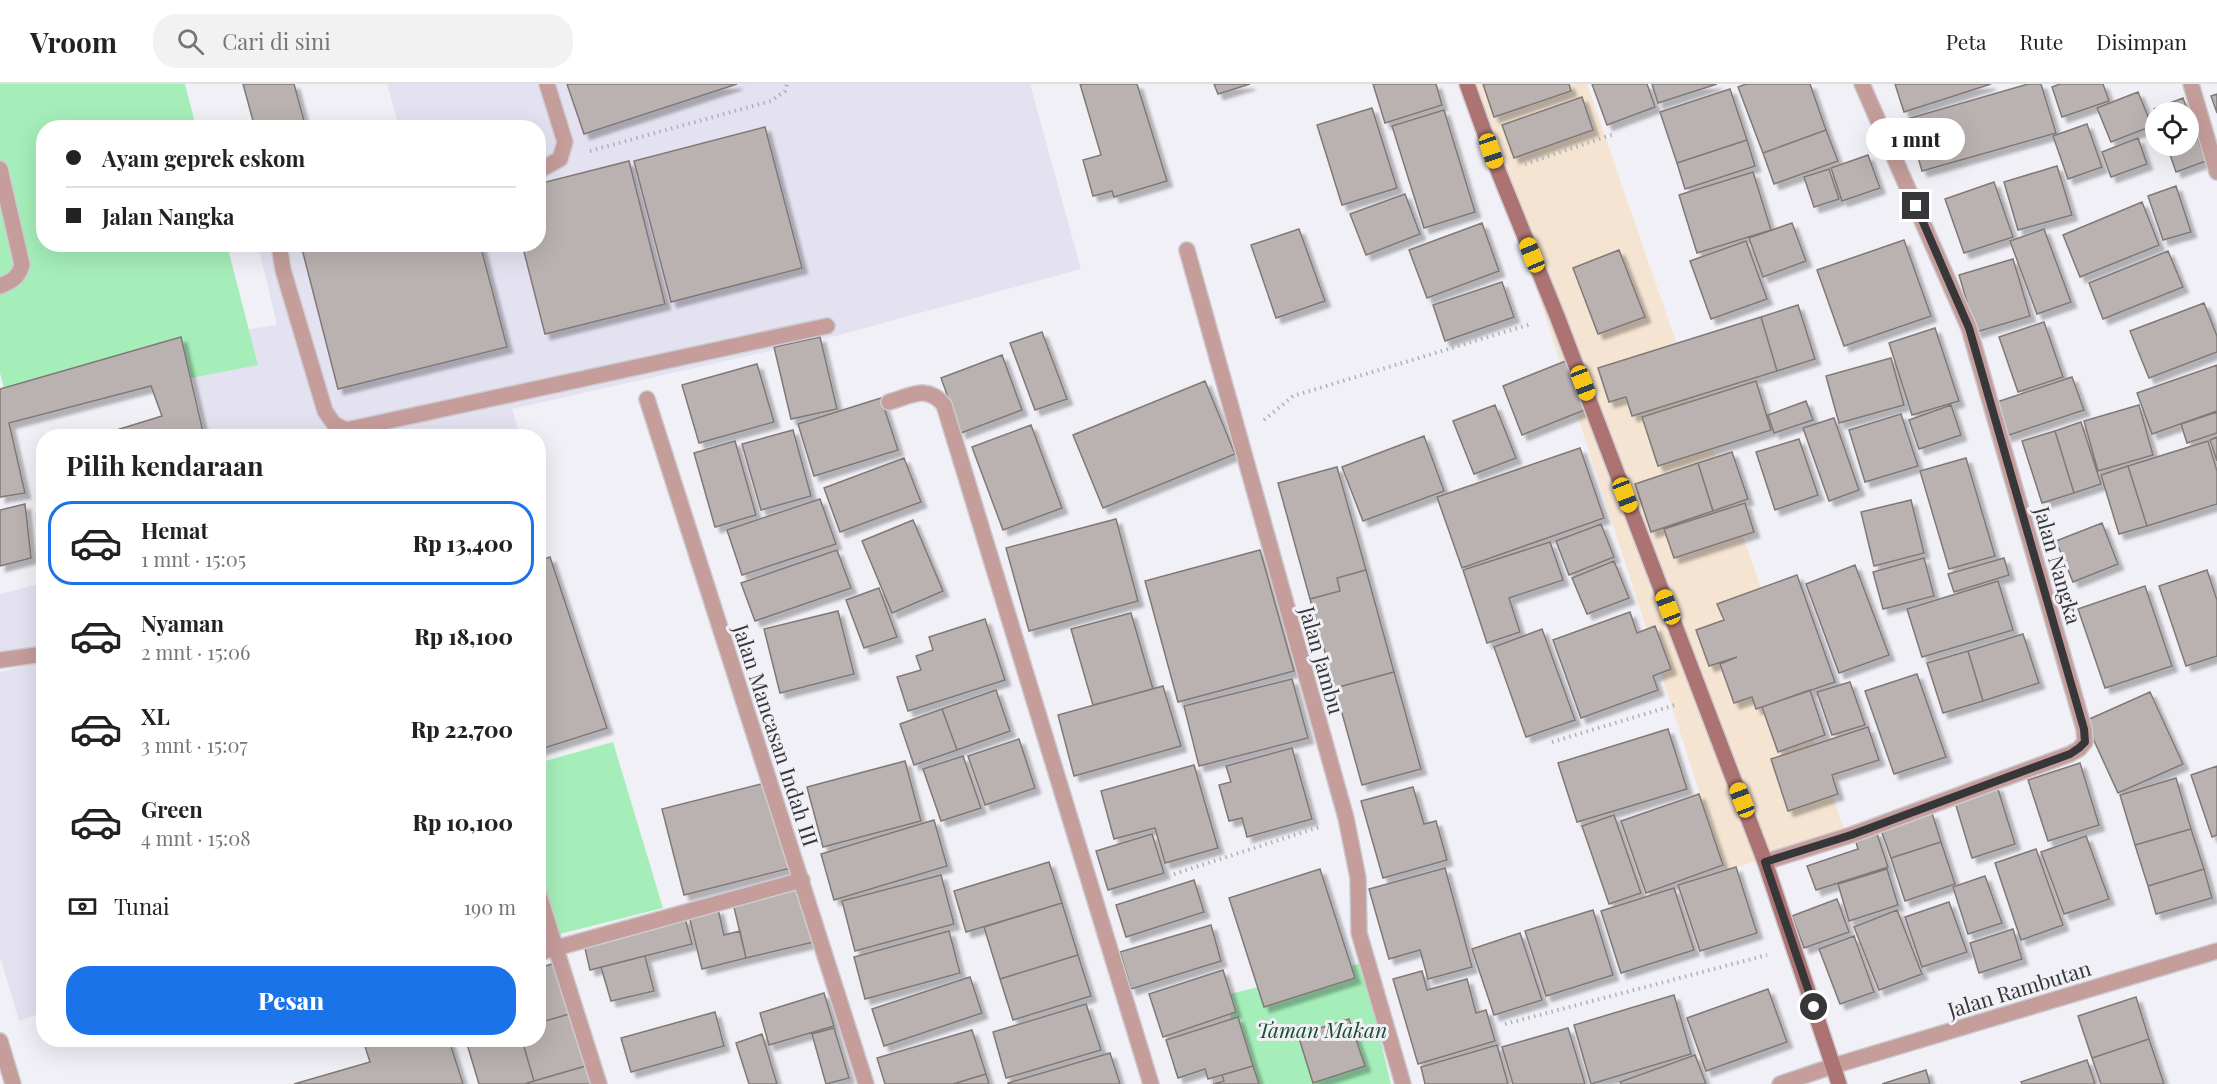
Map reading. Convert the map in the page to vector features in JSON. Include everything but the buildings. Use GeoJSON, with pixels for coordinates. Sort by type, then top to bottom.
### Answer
{"type":"FeatureCollection","features":[{"type":"Feature","properties":{"kind":"main road"},"geometry":{"type":"LineString","coordinates":[[1467,84],[1499,173],[1557,316],[1765,862],[1839,1084]]}},
{"type":"Feature","properties":{"kind":"street"},"geometry":{"type":"LineString","coordinates":[[546,167],[560,159],[565,142],[547,84]]}},
{"type":"Feature","properties":{"kind":"street","name":"Jalan Nangka"},"geometry":{"type":"LineString","coordinates":[[1765,862],[1851,835],[2070,754],[2085,742],[2084,729],[1969,328],[1862,84]]}},
{"type":"Feature","properties":{"kind":"street"},"geometry":{"type":"LineString","coordinates":[[2191,84],[2217,172]]}},
{"type":"Feature","properties":{"kind":"street"},"geometry":{"type":"LineString","coordinates":[[0,169],[22,265],[19,274],[12,281],[0,286]]}},
{"type":"Feature","properties":{"kind":"street","name":"Jalan Jambu"},"geometry":{"type":"LineString","coordinates":[[1187,250],[1346,818],[1358,878],[1359,933],[1403,1084]]}},
{"type":"Feature","properties":{"kind":"street"},"geometry":{"type":"LineString","coordinates":[[280,252],[283,270],[325,411],[334,424],[344,429]]}},
{"type":"Feature","properties":{"kind":"street"},"geometry":{"type":"LineString","coordinates":[[351,429],[827,326]]}},
{"type":"Feature","properties":{"kind":"street"},"geometry":{"type":"LineString","coordinates":[[889,402],[928,392],[938,397],[944,405],[1152,1084]]}},
{"type":"Feature","properties":{"kind":"street","name":"Jalan Mancasan Indah III"},"geometry":{"type":"LineString","coordinates":[[647,399],[866,1084]]}},
{"type":"Feature","properties":{"kind":"street"},"geometry":{"type":"LineString","coordinates":[[0,660],[36,655]]}},
{"type":"Feature","properties":{"kind":"street"},"geometry":{"type":"LineString","coordinates":[[546,951],[802,880]]}},
{"type":"Feature","properties":{"kind":"street"},"geometry":{"type":"LineString","coordinates":[[546,918],[599,1084]]}},
{"type":"Feature","properties":{"kind":"street","name":"Jalan Rambutan"},"geometry":{"type":"LineString","coordinates":[[1780,1084],[2217,951]]}},
{"type":"Feature","properties":{"kind":"street"},"geometry":{"type":"LineString","coordinates":[[0,1041],[13,1084]]}},
{"type":"Feature","properties":{"kind":"path"},"geometry":{"type":"LineString","coordinates":[[560,159],[771,101],[785,91],[787,84]]}},
{"type":"Feature","properties":{"kind":"path"},"geometry":{"type":"LineString","coordinates":[[1532,162],[1614,134]]}},
{"type":"Feature","properties":{"kind":"path"},"geometry":{"type":"LineString","coordinates":[[1240,439],[1293,396],[1557,316]]}},
{"type":"Feature","properties":{"kind":"path"},"geometry":{"type":"LineString","coordinates":[[1552,742],[1702,696]]}},
{"type":"Feature","properties":{"kind":"path"},"geometry":{"type":"LineString","coordinates":[[1174,874],[1346,818]]}},
{"type":"Feature","properties":{"kind":"path"},"geometry":{"type":"LineString","coordinates":[[1505,1024],[1794,948]]}},
{"type":"Feature","properties":{"kind":"shaded area"},"geometry":{"type":"Polygon","coordinates":[[[387,84],[1030,84],[1081,269],[832,337],[512,409],[518,429],[204,429],[183,339],[277,325],[260,252],[546,252],[546,120],[397,120],[387,84]]]}},
{"type":"Feature","properties":{"kind":"shaded area"},"geometry":{"type":"Polygon","coordinates":[[[1470,84],[1587,84],[1845,832],[1725,871],[1470,84]]]}},
{"type":"Feature","properties":{"kind":"shaded area"},"geometry":{"type":"Polygon","coordinates":[[[36,585],[36,654],[0,660],[0,594],[36,585]]]}},
{"type":"Feature","properties":{"kind":"shaded area"},"geometry":{"type":"Polygon","coordinates":[[[36,663],[36,1015],[19,1021],[0,957],[0,672],[36,663]]]}},
{"type":"Feature","properties":{"kind":"green space"},"geometry":{"type":"Polygon","coordinates":[[[0,84],[185,84],[194,120],[36,120],[36,252],[229,252],[258,365],[191,378],[4,388],[0,373],[0,84]]]}},
{"type":"Feature","properties":{"kind":"green space"},"geometry":{"type":"Polygon","coordinates":[[[613,742],[663,908],[548,937],[546,931],[546,761],[613,742]]]}},
{"type":"Feature","properties":{"kind":"green space","name":"Taman Makan"},"geometry":{"type":"Polygon","coordinates":[[[1362,963],[1391,1084],[1248,1084],[1225,995],[1362,963]]]}},
{"type":"Feature","properties":{"kind":"route"},"geometry":{"type":"LineString","coordinates":[[1814,1007],[1765,862],[1851,835],[2070,754],[2085,742],[2084,729],[1969,328],[1916,206]]}}]}
